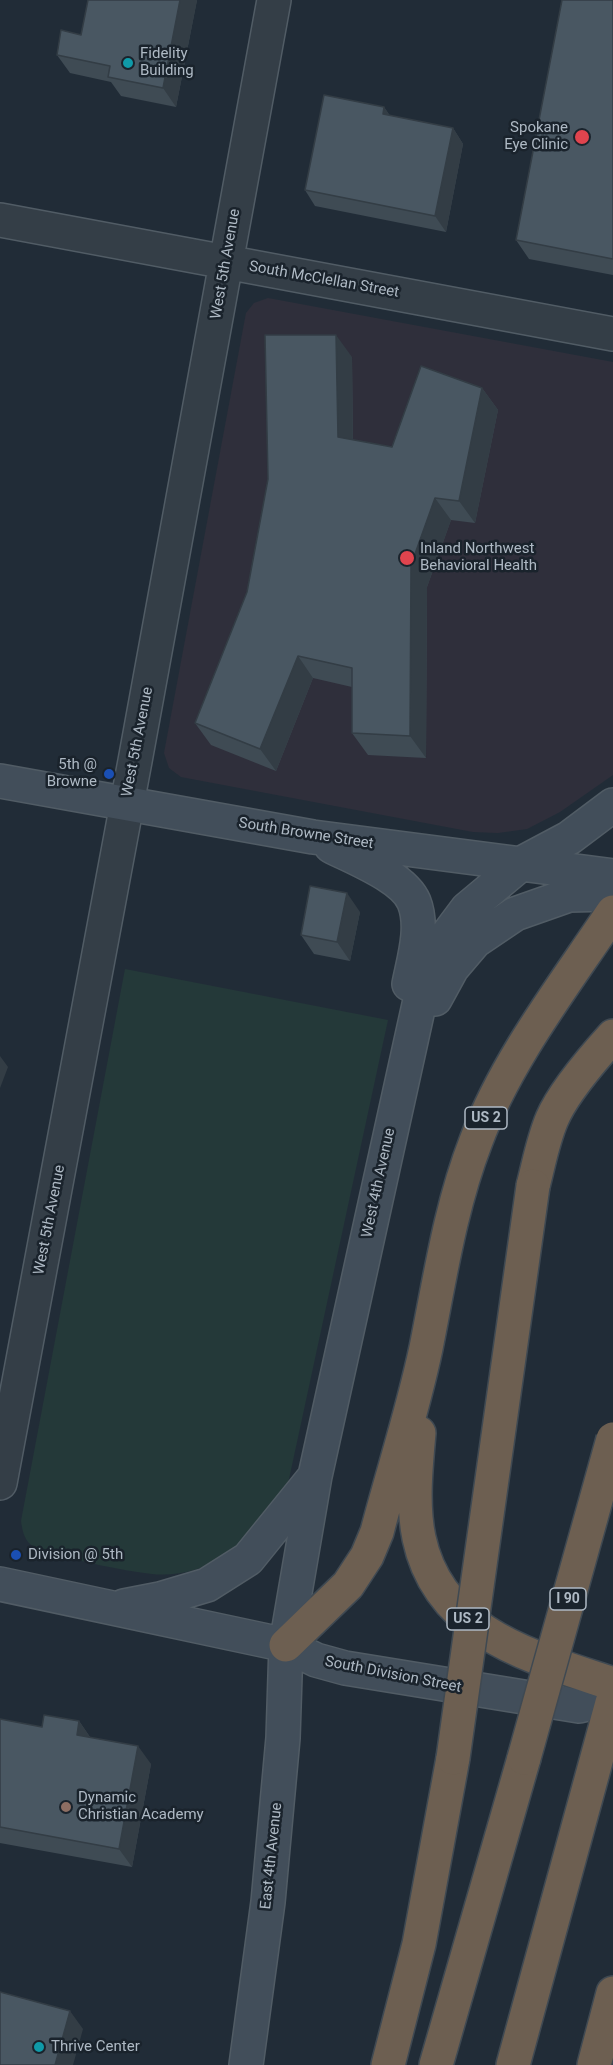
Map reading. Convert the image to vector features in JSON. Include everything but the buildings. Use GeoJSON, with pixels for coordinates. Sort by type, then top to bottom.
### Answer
{"type":"FeatureCollection","features":[{"type":"Feature","properties":{"kind":"highway","name":"US 2"},"geometry":{"type":"LineString","coordinates":[[613,912],[529,1038],[500,1089],[476,1139],[458,1191],[425,1351],[415,1475],[418,1537],[428,1568],[438,1588],[464,1616],[492,1638],[540,1659],[613,1684]]}},
{"type":"Feature","properties":{"kind":"highway"},"geometry":{"type":"LineString","coordinates":[[388,2065],[419,1944],[453,1758],[533,1186],[543,1144],[553,1116],[572,1087],[613,1036]]}},
{"type":"Feature","properties":{"kind":"highway"},"geometry":{"type":"LineString","coordinates":[[286,1645],[348,1585],[367,1556],[377,1532],[425,1351]]}},
{"type":"Feature","properties":{"kind":"highway","name":"I 90"},"geometry":{"type":"LineString","coordinates":[[436,2065],[613,1439]]}},
{"type":"Feature","properties":{"kind":"highway"},"geometry":{"type":"LineString","coordinates":[[513,2065],[613,1698]]}},
{"type":"Feature","properties":{"kind":"highway"},"geometry":{"type":"LineString","coordinates":[[594,2065],[613,1993]]}},
{"type":"Feature","properties":{"kind":"street","name":"West 5th Avenue"},"geometry":{"type":"LineString","coordinates":[[0,1484],[274,0]]}},
{"type":"Feature","properties":{"kind":"street","name":"South McClellan Street"},"geometry":{"type":"LineString","coordinates":[[0,220],[613,334]]}},
{"type":"Feature","properties":{"kind":"street","name":"South Browne Street"},"geometry":{"type":"LineString","coordinates":[[0,782],[313,837],[613,876]]}},
{"type":"Feature","properties":{"kind":"street","name":"West 4th Avenue"},"geometry":{"type":"LineString","coordinates":[[286,1645],[315,1476],[426,973],[440,945],[467,909],[522,863],[569,838],[613,805]]}},
{"type":"Feature","properties":{"kind":"street"},"geometry":{"type":"LineString","coordinates":[[313,837],[389,876],[405,889],[414,902],[417,918],[417,943],[400,1030],[405,1065]]}},
{"type":"Feature","properties":{"kind":"street"},"geometry":{"type":"LineString","coordinates":[[405,1065],[423,1034],[435,997],[452,968],[475,941],[514,914],[568,895],[613,894]]}},
{"type":"Feature","properties":{"kind":"street"},"geometry":{"type":"LineString","coordinates":[[111,1608],[160,1599],[207,1584],[248,1559],[315,1476]]}},
{"type":"Feature","properties":{"kind":"street","name":"South Division Street"},"geometry":{"type":"LineString","coordinates":[[0,1584],[286,1645],[316,1660],[384,1676],[579,1706],[613,1698]]}},
{"type":"Feature","properties":{"kind":"street","name":"East 4th Avenue"},"geometry":{"type":"LineString","coordinates":[[246,2065],[269,1890],[283,1738],[286,1645]]}},
{"type":"Feature","properties":{"kind":"shaded area","name":"Inland Northwest Behavioral Health"},"geometry":{"type":"Polygon","coordinates":[[[268,298],[613,362],[613,775],[560,812],[527,829],[498,833],[473,832],[181,777],[169,768],[164,753],[246,313],[254,303],[268,298]]]}},
{"type":"Feature","properties":{"kind":"green space"},"geometry":{"type":"Polygon","coordinates":[[[125,969],[388,1020],[289,1479],[278,1506],[254,1537],[223,1558],[206,1566],[188,1572],[170,1574],[126,1570],[48,1554],[28,1542],[21,1521],[125,969]]]}},
{"type":"Feature","properties":{"kind":"place","name":"Fidelity Building"},"geometry":{"type":"Point","coordinates":[128,63]}},
{"type":"Feature","properties":{"kind":"place","name":"Spokane Eye Clinic"},"geometry":{"type":"Point","coordinates":[582,137]}},
{"type":"Feature","properties":{"kind":"place","name":"Inland Northwest Behavioral Health"},"geometry":{"type":"Point","coordinates":[407,558]}},
{"type":"Feature","properties":{"kind":"place","name":"5th @ Browne"},"geometry":{"type":"Point","coordinates":[109,774]}},
{"type":"Feature","properties":{"kind":"place","name":"Division @ 5th"},"geometry":{"type":"Point","coordinates":[16,1555]}},
{"type":"Feature","properties":{"kind":"place","name":"Dynamic Christian Academy"},"geometry":{"type":"Point","coordinates":[66,1807]}},
{"type":"Feature","properties":{"kind":"place","name":"Thrive Center"},"geometry":{"type":"Point","coordinates":[39,2047]}}]}
